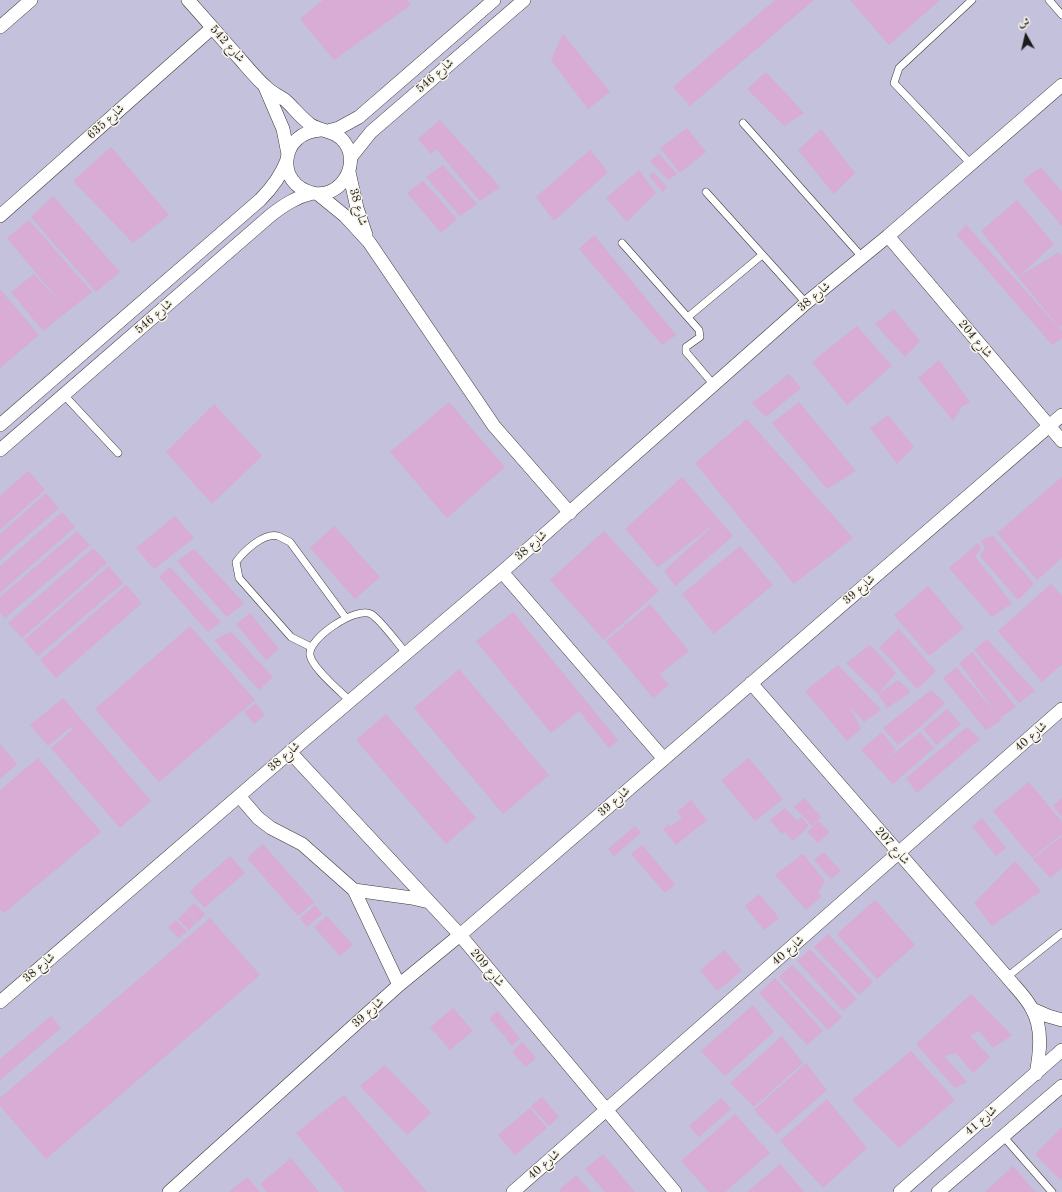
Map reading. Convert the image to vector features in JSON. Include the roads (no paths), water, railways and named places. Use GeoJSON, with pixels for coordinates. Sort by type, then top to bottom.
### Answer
{"type":"FeatureCollection","features":[{"type":"Feature","properties":{"kind":"street"},"geometry":{"type":"LineString","coordinates":[[0,27],[31,0]]}},
{"type":"Feature","properties":{"kind":"street","name":"شارع 542"},"geometry":{"type":"LineString","coordinates":[[188,0],[265,87],[286,101],[302,118],[325,130]]}},
{"type":"Feature","properties":{"kind":"street","name":"شارع 546"},"geometry":{"type":"LineString","coordinates":[[325,130],[339,128],[359,117],[494,0]]}},
{"type":"Feature","properties":{"kind":"street","name":"شارع 546"},"geometry":{"type":"LineString","coordinates":[[351,157],[370,132],[524,0]]}},
{"type":"Feature","properties":{"kind":"street","name":"شارع 635"},"geometry":{"type":"LineString","coordinates":[[0,216],[212,28]]}},
{"type":"Feature","properties":{"kind":"street","name":"شارع 38"},"geometry":{"type":"LineString","coordinates":[[0,1002],[290,752],[502,572],[806,303],[888,236],[1062,85]]}},
{"type":"Feature","properties":{"kind":"street","name":"شارع 542"},"geometry":{"type":"LineString","coordinates":[[265,87],[283,129],[287,157]]}},
{"type":"Feature","properties":{"kind":"street"},"geometry":{"type":"LineString","coordinates":[[325,130],[335,134],[346,144],[351,157],[351,165],[346,180],[340,186],[334,190],[316,193],[304,190],[296,185],[287,169],[287,157],[290,147],[300,136],[306,132],[325,130]]}},
{"type":"Feature","properties":{"kind":"street","name":"شارع 546"},"geometry":{"type":"LineString","coordinates":[[0,425],[260,200],[276,182],[283,171],[287,157]]}},
{"type":"Feature","properties":{"kind":"street","name":"شارع 38"},"geometry":{"type":"LineString","coordinates":[[349,172],[357,208],[369,242]]}},
{"type":"Feature","properties":{"kind":"street","name":"شارع 546"},"geometry":{"type":"LineString","coordinates":[[0,450],[271,215],[291,201],[302,196],[316,193]]}},
{"type":"Feature","properties":{"kind":"street","name":"شارع 38"},"geometry":{"type":"LineString","coordinates":[[316,193],[345,216],[369,242],[494,426],[570,512]]}},
{"type":"Feature","properties":{"kind":"street","name":"شارع 204"},"geometry":{"type":"LineString","coordinates":[[888,236],[1062,441]]}},
{"type":"Feature","properties":{"kind":"street","name":"شارع 39"},"geometry":{"type":"LineString","coordinates":[[169,1192],[399,985],[460,935],[1062,415]]}},
{"type":"Feature","properties":{"kind":"street"},"geometry":{"type":"LineString","coordinates":[[502,572],[664,759]]}},
{"type":"Feature","properties":{"kind":"street","name":"شارع 207"},"geometry":{"type":"LineString","coordinates":[[751,684],[1006,977],[1032,1009],[1038,1024],[1040,1040],[1036,1074]]}},
{"type":"Feature","properties":{"kind":"street","name":"شارع 40"},"geometry":{"type":"LineString","coordinates":[[513,1192],[1062,709]]}},
{"type":"Feature","properties":{"kind":"street","name":"شارع 209"},"geometry":{"type":"LineString","coordinates":[[290,752],[460,935],[676,1192]]}},
{"type":"Feature","properties":{"kind":"street"},"geometry":{"type":"LineString","coordinates":[[239,796],[258,818],[271,828],[302,844],[354,890],[399,985]]}},
{"type":"Feature","properties":{"kind":"street"},"geometry":{"type":"LineString","coordinates":[[354,890],[412,898],[429,902]]}},
{"type":"Feature","properties":{"kind":"street","name":"شارع 207"},"geometry":{"type":"LineString","coordinates":[[1032,1009],[1062,1020]]}},
{"type":"Feature","properties":{"kind":"street","name":"شارع 41"},"geometry":{"type":"LineString","coordinates":[[900,1192],[1062,1050]]}},
{"type":"Feature","properties":{"kind":"street"},"geometry":{"type":"LineString","coordinates":[[938,1192],[1003,1136],[1060,1090]]}},
{"type":"Feature","properties":{"kind":"lane"},"geometry":{"type":"LineString","coordinates":[[971,164],[894,83],[899,68],[972,0]]}},
{"type":"Feature","properties":{"kind":"lane"},"geometry":{"type":"LineString","coordinates":[[1049,0],[1062,15]]}},
{"type":"Feature","properties":{"kind":"lane"},"geometry":{"type":"LineString","coordinates":[[743,123],[862,257]]}},
{"type":"Feature","properties":{"kind":"lane"},"geometry":{"type":"LineString","coordinates":[[706,192],[806,303]]}},
{"type":"Feature","properties":{"kind":"lane"},"geometry":{"type":"LineString","coordinates":[[622,244],[699,330],[700,337],[686,347],[686,352],[714,385]]}},
{"type":"Feature","properties":{"kind":"lane"},"geometry":{"type":"LineString","coordinates":[[688,317],[762,255]]}},
{"type":"Feature","properties":{"kind":"lane"},"geometry":{"type":"LineString","coordinates":[[64,395],[118,454]]}},
{"type":"Feature","properties":{"kind":"lane"},"geometry":{"type":"LineString","coordinates":[[310,648],[291,637],[239,578],[236,562],[243,553],[266,536],[277,536],[290,542],[346,618]]}},
{"type":"Feature","properties":{"kind":"lane"},"geometry":{"type":"LineString","coordinates":[[350,701],[320,672],[311,661],[309,653],[310,648],[329,629],[346,618],[361,612],[370,614],[406,653]]}},
{"type":"Feature","properties":{"kind":"lane"},"geometry":{"type":"LineString","coordinates":[[1006,977],[1062,933]]}},
{"type":"Feature","properties":{"kind":"lane"},"geometry":{"type":"LineString","coordinates":[[1003,1136],[1052,1192]]}}]}
